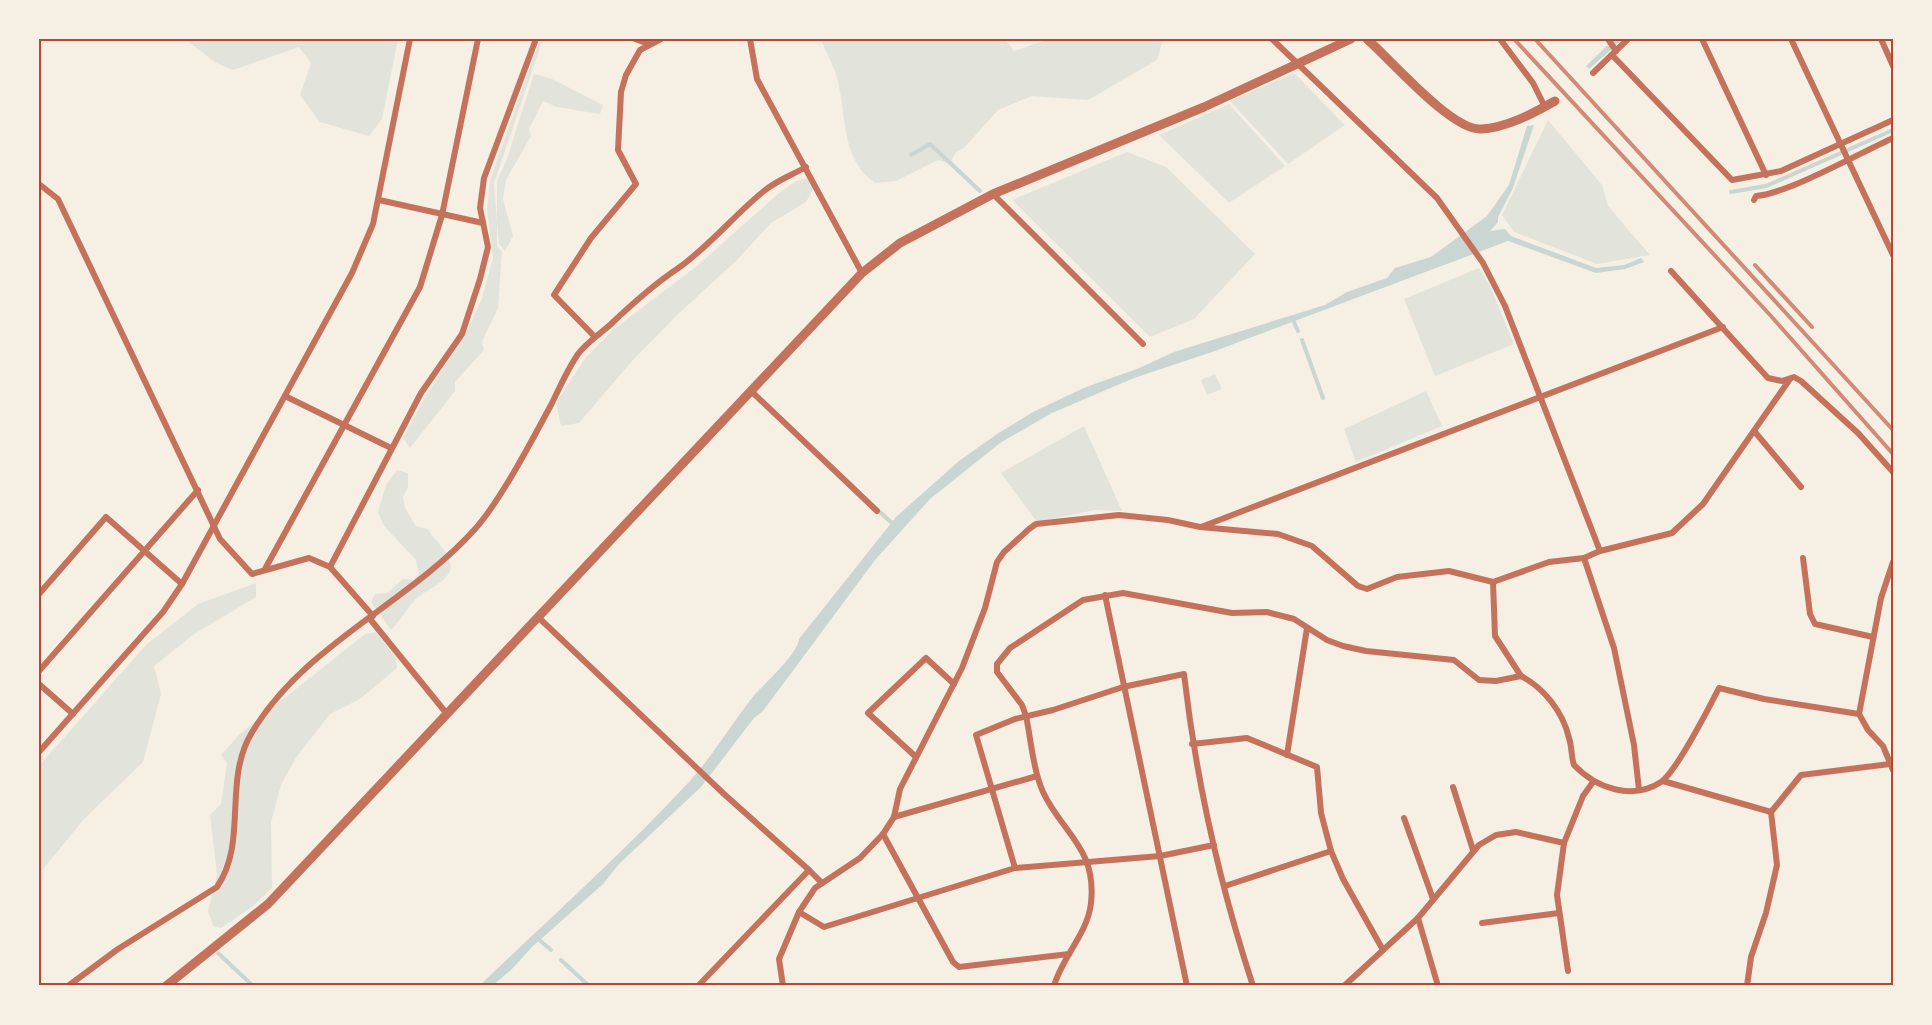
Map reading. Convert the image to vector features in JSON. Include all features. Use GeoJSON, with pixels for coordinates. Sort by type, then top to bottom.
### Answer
{"type":"FeatureCollection","features":[{"type":"Feature","properties":{"kind":"street"},"geometry":{"type":"LineString","coordinates":[[39,752],[163,612],[182,584],[216,526],[367,243],[379,200],[410,39]]}},
{"type":"Feature","properties":{"kind":"street"},"geometry":{"type":"LineString","coordinates":[[265,569],[420,287],[442,214],[478,39]]}},
{"type":"Feature","properties":{"kind":"street"},"geometry":{"type":"LineString","coordinates":[[330,567],[421,393],[462,334],[488,247],[480,208],[484,178],[536,39]]}},
{"type":"Feature","properties":{"kind":"street"},"geometry":{"type":"LineString","coordinates":[[635,39],[649,44]]}},
{"type":"Feature","properties":{"kind":"street"},"geometry":{"type":"LineString","coordinates":[[595,337],[554,295],[591,238],[636,184],[618,150],[621,92],[626,75],[640,50],[661,39]]}},
{"type":"Feature","properties":{"kind":"street"},"geometry":{"type":"LineString","coordinates":[[750,39],[757,79],[862,273]]}},
{"type":"Feature","properties":{"kind":"street"},"geometry":{"type":"LineString","coordinates":[[1272,39],[1437,198],[1483,263],[1496,285],[1600,551]]}},
{"type":"Feature","properties":{"kind":"street"},"geometry":{"type":"LineString","coordinates":[[166,986],[268,904],[862,273],[900,243],[993,194],[1204,107],[1351,39]]}},
{"type":"Feature","properties":{"kind":"street"},"geometry":{"type":"LineString","coordinates":[[1367,39],[1449,117],[1469,128],[1482,129],[1520,118],[1555,101]]}},
{"type":"Feature","properties":{"kind":"street"},"geometry":{"type":"LineString","coordinates":[[1500,39],[1533,83],[1545,107]]}},
{"type":"Feature","properties":{"kind":"street"},"geometry":{"type":"LineString","coordinates":[[1608,39],[1615,52],[1732,180],[1766,175],[1808,161],[1893,120]]}},
{"type":"Feature","properties":{"kind":"street"},"geometry":{"type":"LineString","coordinates":[[1593,73],[1628,39]]}},
{"type":"Feature","properties":{"kind":"street"},"geometry":{"type":"LineString","coordinates":[[1702,39],[1766,175]]}},
{"type":"Feature","properties":{"kind":"street"},"geometry":{"type":"LineString","coordinates":[[1791,39],[1893,255]]}},
{"type":"Feature","properties":{"kind":"street"},"geometry":{"type":"LineString","coordinates":[[1881,39],[1893,66]]}},
{"type":"Feature","properties":{"kind":"street"},"geometry":{"type":"LineString","coordinates":[[1754,200],[1756,196],[1765,195],[1893,138]]}},
{"type":"Feature","properties":{"kind":"street"},"geometry":{"type":"LineString","coordinates":[[68,986],[118,949],[217,887],[225,876],[232,855],[236,784],[245,745],[252,732],[297,676],[443,560],[477,527],[524,451],[562,379],[579,354],[595,337],[652,285],[677,269],[708,243],[766,189],[806,167]]}},
{"type":"Feature","properties":{"kind":"street"},"geometry":{"type":"LineString","coordinates":[[39,184],[58,199],[216,526],[220,539],[248,573],[252,574],[309,558],[330,567],[447,714]]}},
{"type":"Feature","properties":{"kind":"street"},"geometry":{"type":"LineString","coordinates":[[993,194],[1143,344]]}},
{"type":"Feature","properties":{"kind":"street"},"geometry":{"type":"LineString","coordinates":[[379,200],[483,223]]}},
{"type":"Feature","properties":{"kind":"street"},"geometry":{"type":"LineString","coordinates":[[1671,271],[1768,378],[1790,379],[1794,377],[1802,381],[1858,433],[1893,472]]}},
{"type":"Feature","properties":{"kind":"street"},"geometry":{"type":"LineString","coordinates":[[1200,527],[1723,327]]}},
{"type":"Feature","properties":{"kind":"street"},"geometry":{"type":"LineString","coordinates":[[783,986],[779,959],[800,912],[822,883],[853,864],[883,834],[894,817],[900,789],[954,684],[985,608],[997,562],[1004,552],[1036,524],[1119,515],[1168,520],[1200,527],[1278,534],[1312,546],[1358,586],[1367,589],[1397,578],[1449,571],[1493,582],[1549,562],[1584,558],[1600,551],[1660,537],[1681,527],[1703,504],[1790,379]]}},
{"type":"Feature","properties":{"kind":"street"},"geometry":{"type":"LineString","coordinates":[[751,391],[877,511]]}},
{"type":"Feature","properties":{"kind":"street"},"geometry":{"type":"LineString","coordinates":[[285,396],[391,448]]}},
{"type":"Feature","properties":{"kind":"street"},"geometry":{"type":"LineString","coordinates":[[1755,432],[1801,487]]}},
{"type":"Feature","properties":{"kind":"street"},"geometry":{"type":"LineString","coordinates":[[39,671],[198,490]]}},
{"type":"Feature","properties":{"kind":"street"},"geometry":{"type":"LineString","coordinates":[[39,594],[106,517],[182,584]]}},
{"type":"Feature","properties":{"kind":"street"},"geometry":{"type":"LineString","coordinates":[[1584,558],[1614,648],[1634,745],[1639,790]]}},
{"type":"Feature","properties":{"kind":"street"},"geometry":{"type":"LineString","coordinates":[[1803,558],[1810,614],[1815,624],[1873,637]]}},
{"type":"Feature","properties":{"kind":"street"},"geometry":{"type":"LineString","coordinates":[[1747,986],[1751,957],[1766,913],[1777,865],[1771,812],[1801,775],[1891,767],[1883,746],[1859,714],[1881,598],[1893,561]]}},
{"type":"Feature","properties":{"kind":"street"},"geometry":{"type":"LineString","coordinates":[[1493,582],[1494,636],[1521,676],[1541,689],[1555,708],[1569,738],[1574,765],[1593,782],[1628,792],[1663,781],[1694,735],[1719,688],[1764,699],[1859,714]]}},
{"type":"Feature","properties":{"kind":"street"},"geometry":{"type":"LineString","coordinates":[[1054,986],[1058,971],[1089,917],[1092,901],[1087,862],[1078,842],[1051,807],[1037,776],[1022,705],[997,672],[997,664],[1010,648],[1083,600],[1123,593],[1232,613],[1267,612],[1294,619],[1327,640],[1366,651],[1454,660],[1479,680],[1496,681],[1521,676]]}},
{"type":"Feature","properties":{"kind":"street"},"geometry":{"type":"LineString","coordinates":[[1105,595],[1187,986]]}},
{"type":"Feature","properties":{"kind":"street"},"geometry":{"type":"LineString","coordinates":[[538,617],[724,794],[822,883]]}},
{"type":"Feature","properties":{"kind":"street"},"geometry":{"type":"LineString","coordinates":[[1287,755],[1307,628]]}},
{"type":"Feature","properties":{"kind":"street"},"geometry":{"type":"LineString","coordinates":[[915,756],[868,713],[926,658],[954,684]]}},
{"type":"Feature","properties":{"kind":"street"},"geometry":{"type":"LineString","coordinates":[[1015,868],[976,735],[1026,716],[1053,710],[1123,687],[1184,674],[1192,744],[1214,845],[1253,986]]}},
{"type":"Feature","properties":{"kind":"street"},"geometry":{"type":"LineString","coordinates":[[39,684],[73,714]]}},
{"type":"Feature","properties":{"kind":"street"},"geometry":{"type":"LineString","coordinates":[[1192,744],[1247,738],[1317,767],[1321,813],[1331,851],[1347,887],[1383,950]]}},
{"type":"Feature","properties":{"kind":"street"},"geometry":{"type":"LineString","coordinates":[[894,817],[1037,776]]}},
{"type":"Feature","properties":{"kind":"street"},"geometry":{"type":"LineString","coordinates":[[1663,781],[1771,812]]}},
{"type":"Feature","properties":{"kind":"street"},"geometry":{"type":"LineString","coordinates":[[1568,970],[1557,895],[1563,843],[1583,796],[1593,782]]}},
{"type":"Feature","properties":{"kind":"street"},"geometry":{"type":"LineString","coordinates":[[1454,787],[1473,850]]}},
{"type":"Feature","properties":{"kind":"street"},"geometry":{"type":"LineString","coordinates":[[1404,818],[1432,899]]}},
{"type":"Feature","properties":{"kind":"street"},"geometry":{"type":"LineString","coordinates":[[1344,986],[1418,918],[1473,850],[1496,835],[1516,832],[1563,843]]}},
{"type":"Feature","properties":{"kind":"street"},"geometry":{"type":"LineString","coordinates":[[883,834],[953,962],[959,968],[1069,954]]}},
{"type":"Feature","properties":{"kind":"street"},"geometry":{"type":"LineString","coordinates":[[800,912],[824,927],[1015,868],[1160,856],[1214,845]]}},
{"type":"Feature","properties":{"kind":"street"},"geometry":{"type":"LineString","coordinates":[[1225,886],[1331,851]]}},
{"type":"Feature","properties":{"kind":"street"},"geometry":{"type":"LineString","coordinates":[[700,985],[808,870]]}},
{"type":"Feature","properties":{"kind":"street"},"geometry":{"type":"LineString","coordinates":[[1482,923],[1559,913]]}},
{"type":"Feature","properties":{"kind":"street"},"geometry":{"type":"LineString","coordinates":[[1418,918],[1438,986]]}},
{"type":"Feature","properties":{"kind":"shaded area"},"geometry":{"type":"Polygon","coordinates":[[[185,39],[398,39],[382,119],[369,136],[320,122],[300,95],[311,63],[299,47],[233,70],[216,63],[185,39]]]}},
{"type":"Feature","properties":{"kind":"shaded area"},"geometry":{"type":"Polygon","coordinates":[[[540,39],[543,39],[494,183],[497,222],[497,181],[507,159],[534,74],[552,79],[603,105],[600,114],[557,107],[543,101],[529,129],[531,136],[506,180],[503,199],[513,236],[505,251],[499,244],[497,223],[497,246],[502,252],[498,308],[482,342],[484,350],[455,382],[455,391],[410,448],[403,438],[424,399],[469,327],[482,298],[493,258],[487,209],[490,180],[540,39]]]}},
{"type":"Feature","properties":{"kind":"shaded area"},"geometry":{"type":"Polygon","coordinates":[[[821,39],[1005,39],[1014,51],[1050,39],[1163,39],[1157,60],[1088,100],[1032,96],[998,110],[964,148],[956,152],[950,164],[938,160],[896,181],[875,183],[856,162],[851,150],[837,77],[821,39]]]}},
{"type":"Feature","properties":{"kind":"shaded area"},"geometry":{"type":"Polygon","coordinates":[[[1614,39],[1623,39],[1589,69],[1586,66],[1614,39]]]}},
{"type":"Feature","properties":{"kind":"shaded area"},"geometry":{"type":"Polygon","coordinates":[[[1294,73],[1345,125],[1288,164],[1230,101],[1294,73]]]}},
{"type":"Feature","properties":{"kind":"shaded area"},"geometry":{"type":"Polygon","coordinates":[[[1229,104],[1285,166],[1229,203],[1159,135],[1229,104]]]}},
{"type":"Feature","properties":{"kind":"shaded area"},"geometry":{"type":"Polygon","coordinates":[[[1548,120],[1602,185],[1608,206],[1650,255],[1597,264],[1514,232],[1502,215],[1548,120]]]}},
{"type":"Feature","properties":{"kind":"shaded area"},"geometry":{"type":"Polygon","coordinates":[[[1534,125],[1513,188],[1498,217],[1498,222],[1490,231],[1505,229],[1511,236],[1596,268],[1624,265],[1641,258],[1644,262],[1625,269],[1596,273],[1508,241],[1215,351],[1134,378],[1052,413],[1000,443],[930,499],[875,560],[763,711],[754,718],[701,787],[619,864],[603,884],[533,946],[511,970],[492,986],[479,986],[612,860],[689,782],[752,698],[786,661],[797,646],[799,639],[896,517],[959,461],[1033,412],[1086,387],[1137,369],[1174,352],[1325,305],[1347,292],[1387,278],[1395,268],[1431,257],[1487,216],[1509,185],[1527,126],[1534,125]]]}},
{"type":"Feature","properties":{"kind":"shaded area"},"geometry":{"type":"Polygon","coordinates":[[[1127,152],[1166,167],[1255,254],[1194,319],[1150,337],[1012,200],[1127,152]]]}},
{"type":"Feature","properties":{"kind":"shaded area"},"geometry":{"type":"Polygon","coordinates":[[[808,178],[814,188],[806,202],[771,223],[736,261],[678,314],[632,361],[579,423],[561,426],[556,403],[586,357],[614,329],[697,266],[779,193],[796,181],[808,178]]]}},
{"type":"Feature","properties":{"kind":"shaded area"},"geometry":{"type":"Polygon","coordinates":[[[1479,268],[1490,286],[1514,344],[1435,376],[1404,299],[1479,268]]]}},
{"type":"Feature","properties":{"kind":"shaded area"},"geometry":{"type":"Polygon","coordinates":[[[1215,374],[1222,389],[1207,395],[1201,380],[1215,374]]]}},
{"type":"Feature","properties":{"kind":"shaded area"},"geometry":{"type":"Polygon","coordinates":[[[1426,391],[1442,426],[1356,462],[1344,429],[1426,391]]]}},
{"type":"Feature","properties":{"kind":"shaded area"},"geometry":{"type":"Polygon","coordinates":[[[1084,426],[1122,511],[1095,510],[1037,522],[1001,473],[1084,426]]]}},
{"type":"Feature","properties":{"kind":"shaded area"},"geometry":{"type":"Polygon","coordinates":[[[397,470],[408,473],[408,487],[403,497],[405,508],[416,526],[428,529],[444,549],[450,569],[443,580],[414,601],[391,630],[371,602],[375,594],[387,593],[403,579],[414,580],[419,574],[416,560],[384,526],[378,512],[386,485],[397,470]]]}},
{"type":"Feature","properties":{"kind":"shaded area"},"geometry":{"type":"Polygon","coordinates":[[[256,583],[256,597],[194,634],[154,666],[161,694],[143,762],[84,819],[39,874],[39,766],[146,645],[198,604],[256,583]]]}},
{"type":"Feature","properties":{"kind":"shaded area"},"geometry":{"type":"Polygon","coordinates":[[[376,632],[396,658],[397,668],[360,699],[330,714],[297,756],[281,785],[271,822],[272,888],[253,906],[221,928],[213,926],[208,911],[217,875],[210,815],[221,804],[227,763],[221,755],[241,733],[365,634],[376,632]]]}},
{"type":"Feature","properties":{"kind":"waterway"},"geometry":{"type":"LineString","coordinates":[[1731,192],[1766,186],[1893,130]]}},
{"type":"Feature","properties":{"kind":"waterway"},"geometry":{"type":"LineString","coordinates":[[911,155],[930,144],[980,191]]}},
{"type":"Feature","properties":{"kind":"waterway"},"geometry":{"type":"LineString","coordinates":[[1293,320],[1298,331]]}},
{"type":"Feature","properties":{"kind":"waterway"},"geometry":{"type":"LineString","coordinates":[[1302,340],[1323,398]]}},
{"type":"Feature","properties":{"kind":"waterway"},"geometry":{"type":"LineString","coordinates":[[880,512],[893,524]]}},
{"type":"Feature","properties":{"kind":"waterway"},"geometry":{"type":"LineString","coordinates":[[537,938],[551,950]]}},
{"type":"Feature","properties":{"kind":"waterway"},"geometry":{"type":"LineString","coordinates":[[218,953],[253,986]]}},
{"type":"Feature","properties":{"kind":"waterway"},"geometry":{"type":"LineString","coordinates":[[561,960],[589,986]]}},
{"type":"Feature","properties":{"kind":"railway"},"geometry":{"type":"LineString","coordinates":[[1514,39],[1771,316],[1893,454]]}},
{"type":"Feature","properties":{"kind":"railway"},"geometry":{"type":"LineString","coordinates":[[1535,39],[1893,430]]}},
{"type":"Feature","properties":{"kind":"railway"},"geometry":{"type":"LineString","coordinates":[[1755,265],[1812,327]]}}]}
